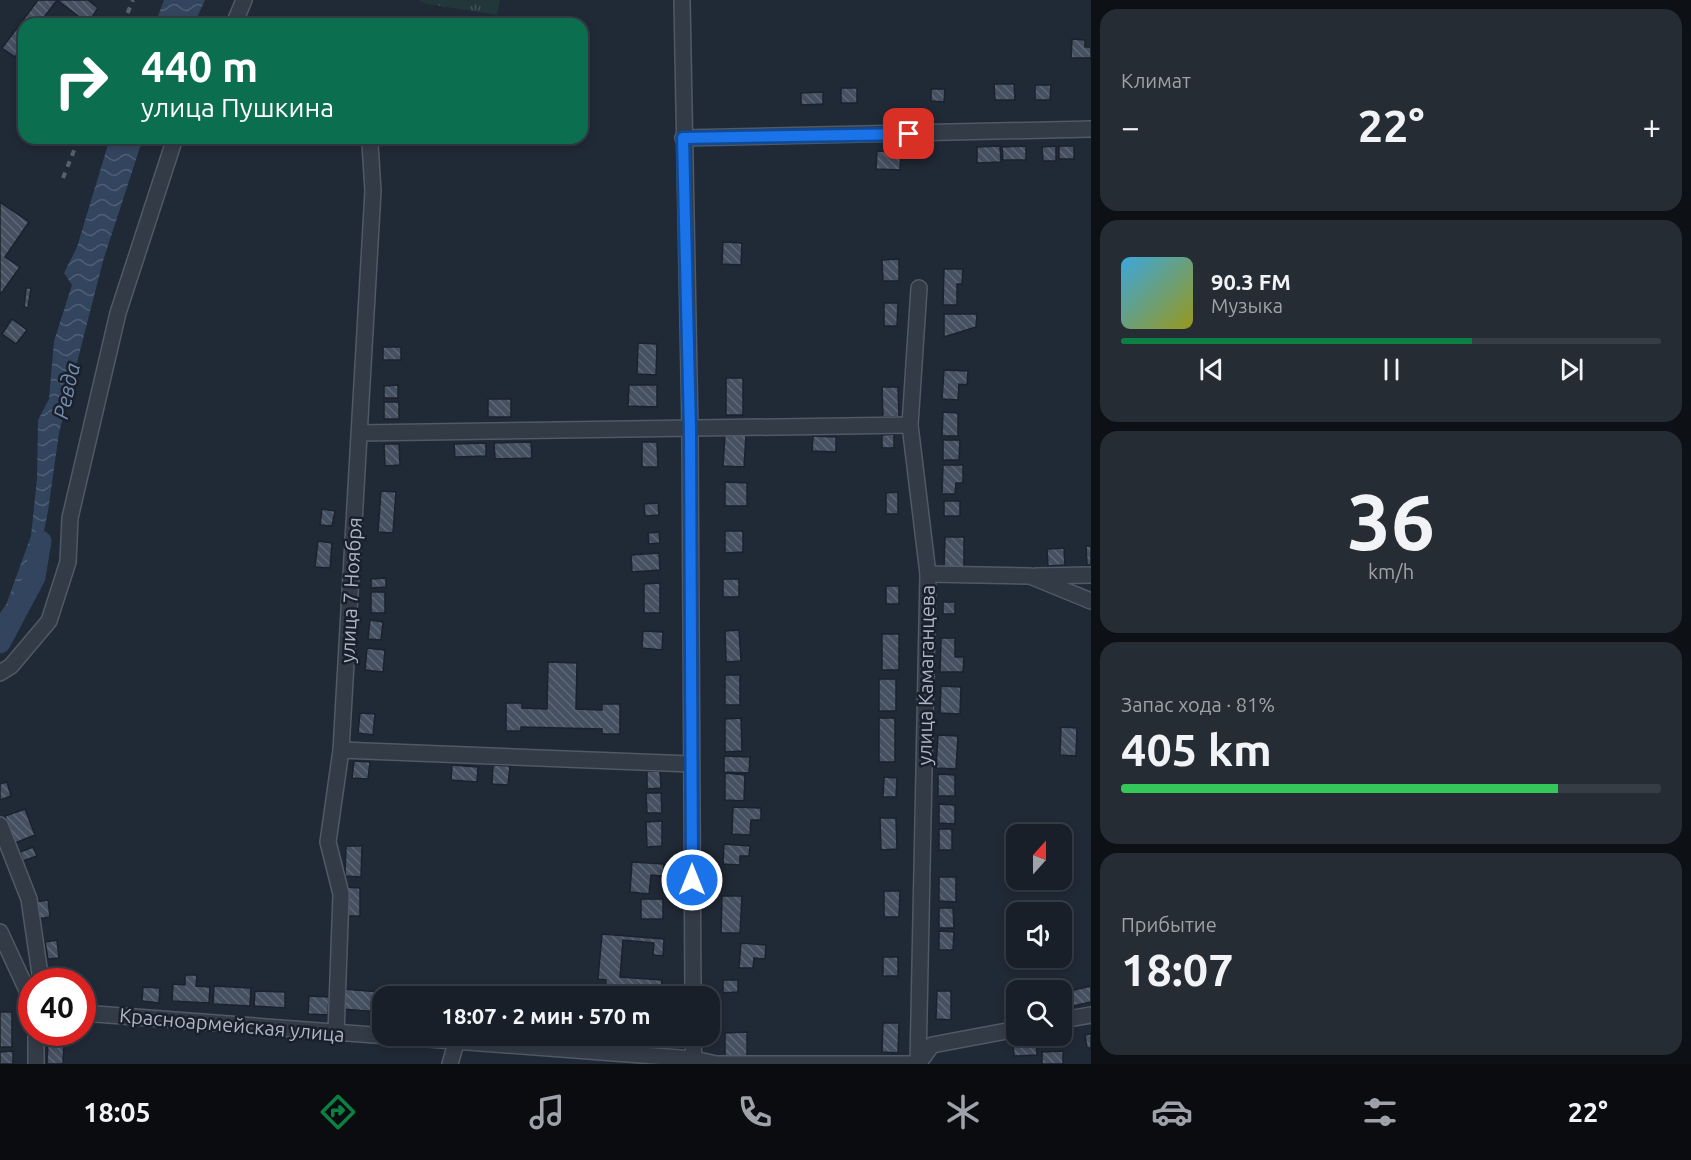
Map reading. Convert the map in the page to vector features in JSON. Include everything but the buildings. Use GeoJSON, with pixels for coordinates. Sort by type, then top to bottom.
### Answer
{"type":"FeatureCollection","features":[{"type":"Feature","properties":{"kind":"street"},"geometry":{"type":"LineString","coordinates":[[236,18],[244,0]]}},
{"type":"Feature","properties":{"kind":"street"},"geometry":{"type":"LineString","coordinates":[[682,0],[690,429],[693,986]]}},
{"type":"Feature","properties":{"kind":"street"},"geometry":{"type":"LineString","coordinates":[[683,138],[1091,129]]}},
{"type":"Feature","properties":{"kind":"street"},"geometry":{"type":"LineString","coordinates":[[0,673],[11,666],[49,621],[68,562],[69,518],[118,313],[174,144]]}},
{"type":"Feature","properties":{"kind":"street","name":"улица 7 Ноября"},"geometry":{"type":"LineString","coordinates":[[336,1034],[341,894],[328,842],[341,750],[373,191],[370,144]]}},
{"type":"Feature","properties":{"kind":"street","name":"улица Камаганцева"},"geometry":{"type":"LineString","coordinates":[[918,1064],[928,574],[909,425],[919,288]]}},
{"type":"Feature","properties":{"kind":"street"},"geometry":{"type":"LineString","coordinates":[[360,433],[909,425]]}},
{"type":"Feature","properties":{"kind":"street"},"geometry":{"type":"LineString","coordinates":[[928,574],[1091,575]]}},
{"type":"Feature","properties":{"kind":"street"},"geometry":{"type":"LineString","coordinates":[[1030,576],[1091,601]]}},
{"type":"Feature","properties":{"kind":"street"},"geometry":{"type":"LineString","coordinates":[[341,750],[691,764]]}},
{"type":"Feature","properties":{"kind":"street"},"geometry":{"type":"LineString","coordinates":[[0,825],[29,899],[39,968]]}},
{"type":"Feature","properties":{"kind":"street"},"geometry":{"type":"LineString","coordinates":[[0,932],[18,971]]}},
{"type":"Feature","properties":{"kind":"street","name":"Красноармейская улица"},"geometry":{"type":"LineString","coordinates":[[96,1015],[372,1036]]}},
{"type":"Feature","properties":{"kind":"street"},"geometry":{"type":"LineString","coordinates":[[1072,1018],[1091,1015]]}},
{"type":"Feature","properties":{"kind":"street"},"geometry":{"type":"LineString","coordinates":[[918,1064],[932,1045],[1006,1031]]}},
{"type":"Feature","properties":{"kind":"street"},"geometry":{"type":"LineString","coordinates":[[36,1046],[36,1064]]}},
{"type":"Feature","properties":{"kind":"street"},"geometry":{"type":"LineString","coordinates":[[450,1064],[455,1046]]}},
{"type":"Feature","properties":{"kind":"street","name":"Красноармейская улица"},"geometry":{"type":"LineString","coordinates":[[506,1046],[716,1064],[918,1064]]}},
{"type":"Feature","properties":{"kind":"street"},"geometry":{"type":"LineString","coordinates":[[693,1046],[694,1061]]}},
{"type":"Feature","properties":{"kind":"green space"},"geometry":{"type":"Polygon","coordinates":[[[419,0],[500,0],[497,15],[428,4],[419,0]]]}},
{"type":"Feature","properties":{"kind":"water"},"geometry":{"type":"Polygon","coordinates":[[[164,0],[205,0],[197,18],[157,18],[164,0]]]}},
{"type":"Feature","properties":{"kind":"water"},"geometry":{"type":"Polygon","coordinates":[[[108,144],[141,144],[103,261],[59,433],[48,511],[36,570],[19,622],[0,647],[0,613],[6,605],[31,536],[37,479],[38,420],[49,399],[54,341],[72,285],[64,273],[77,247],[108,144]]]}},
{"type":"Feature","properties":{"kind":"waterway","name":"Ревда"},"geometry":{"type":"LineString","coordinates":[[0,643],[35,577],[41,541]]}},
{"type":"Feature","properties":{"kind":"railway"},"geometry":{"type":"LineString","coordinates":[[126,18],[133,0]]}},
{"type":"Feature","properties":{"kind":"railway"},"geometry":{"type":"LineString","coordinates":[[63,178],[77,144]]}},
{"type":"Feature","properties":{"kind":"route"},"geometry":{"type":"LineString","coordinates":[[692,880],[690,429],[683,138],[909,134]]}}]}
